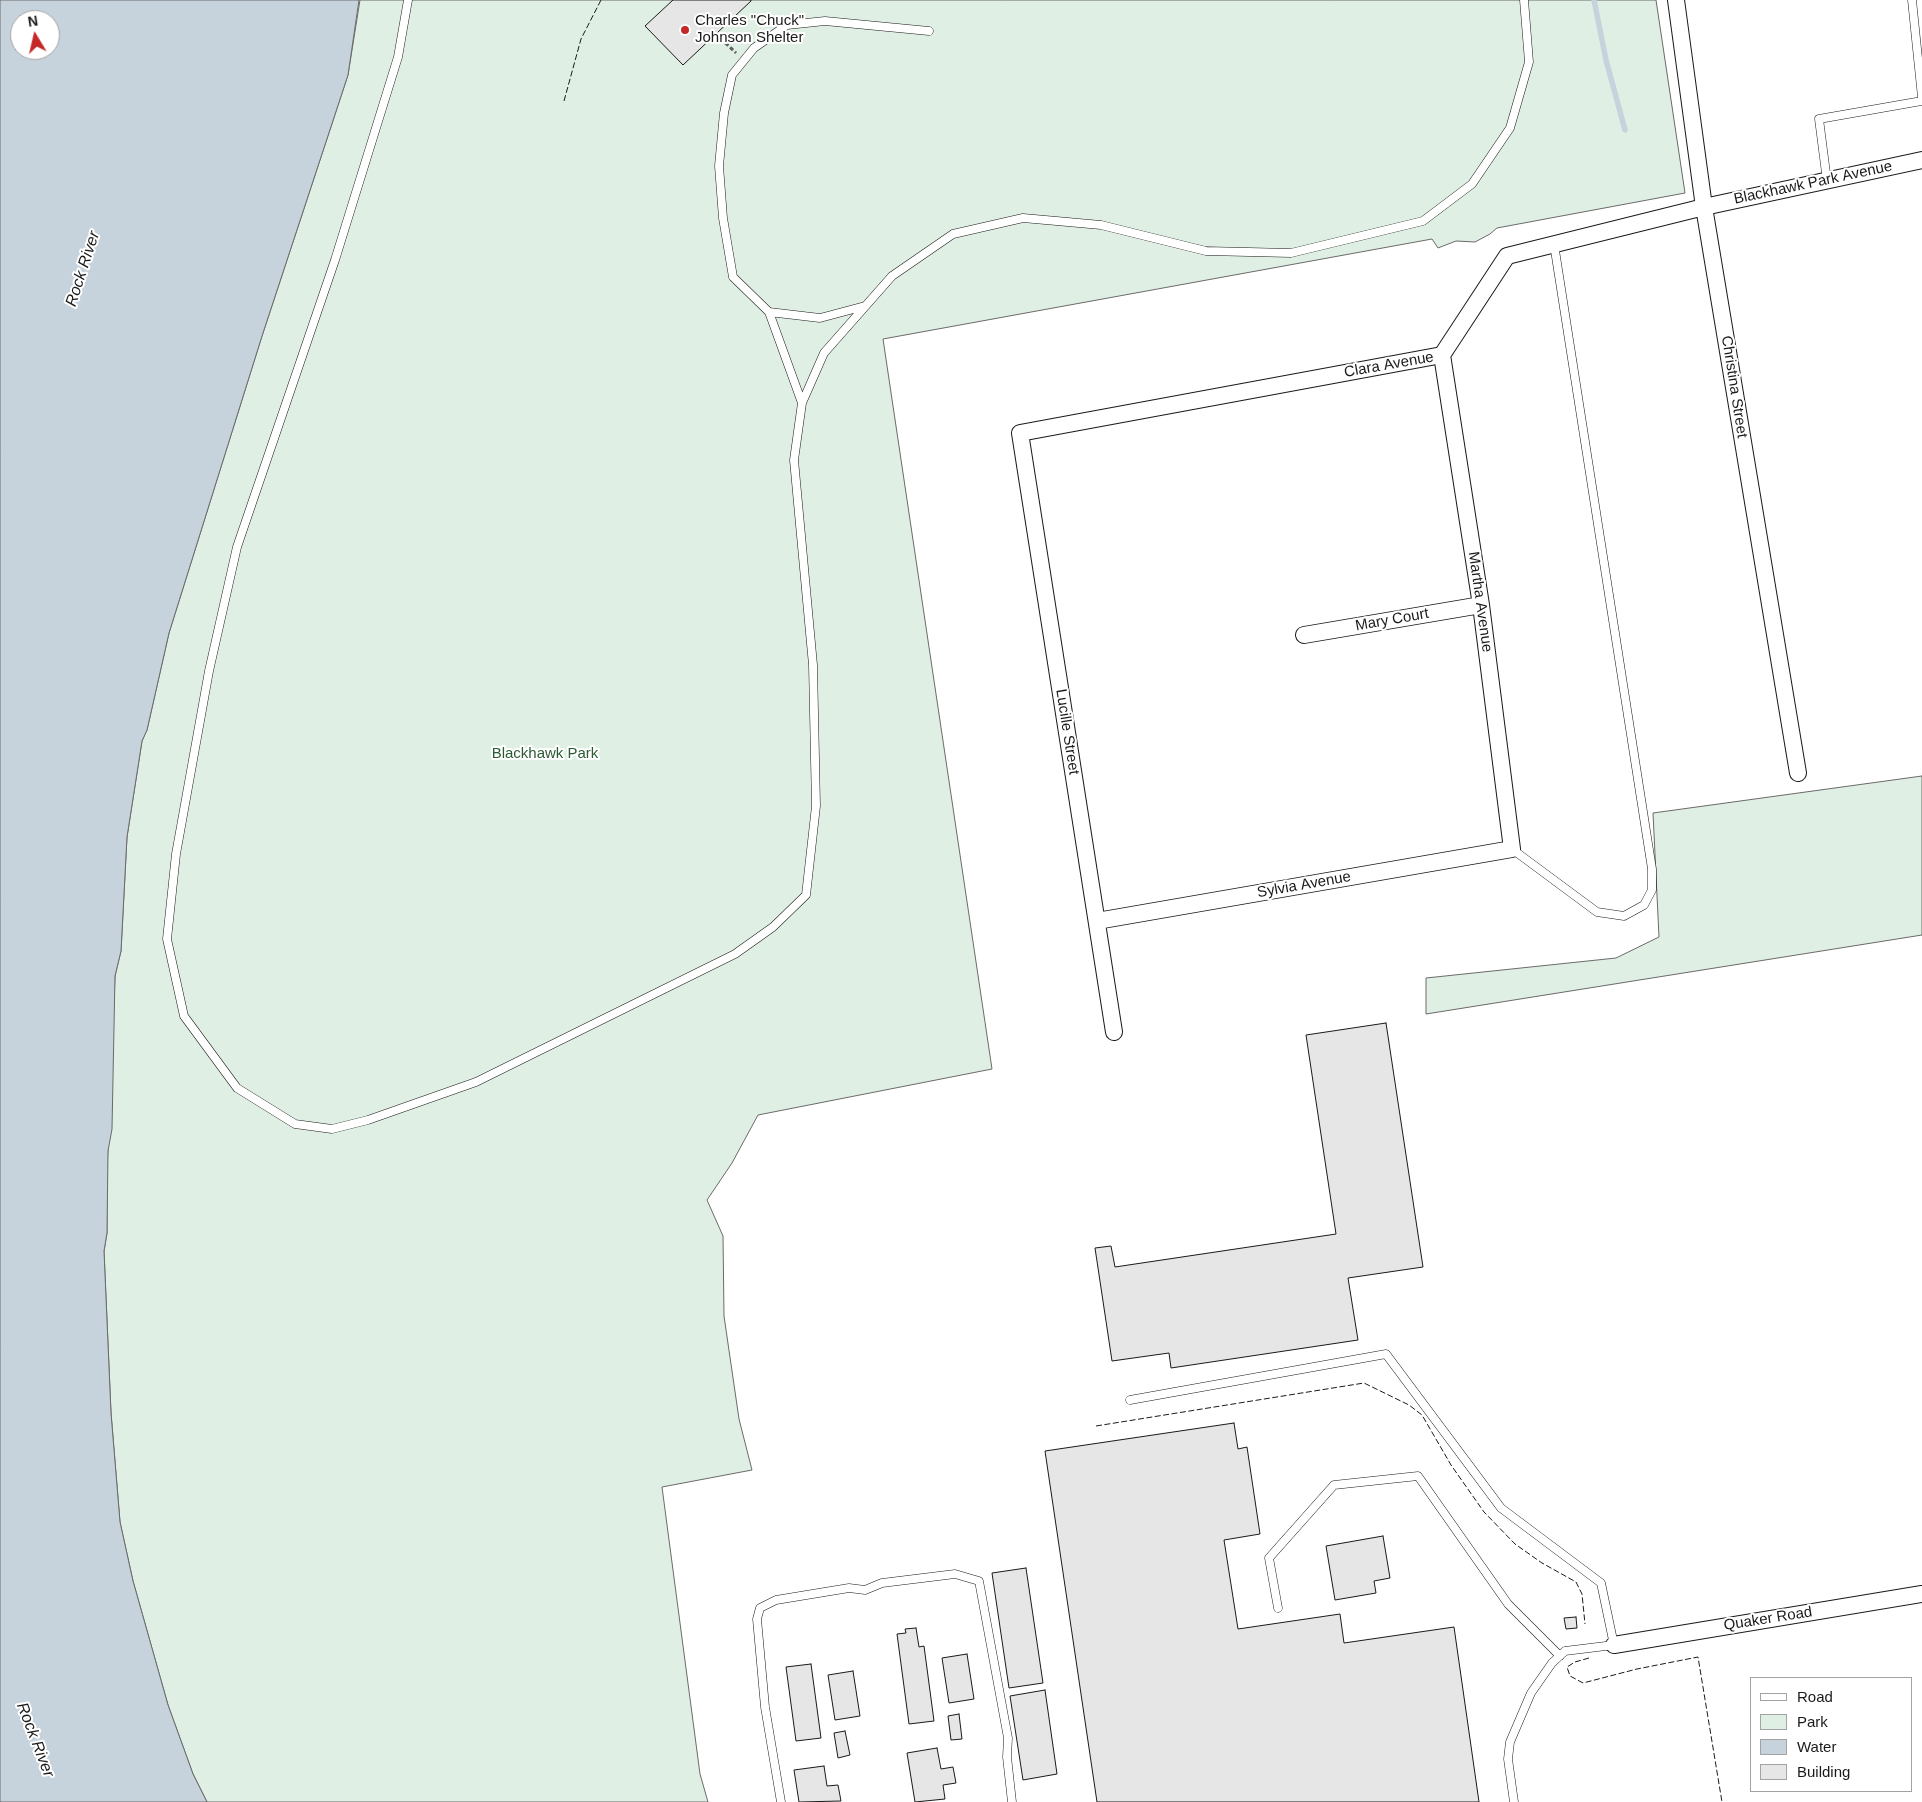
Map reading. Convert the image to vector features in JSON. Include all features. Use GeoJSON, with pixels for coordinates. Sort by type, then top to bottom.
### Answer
{"type":"FeatureCollection","features":[{"type":"Feature","properties":{"kind":"street","name":"Christina Street"},"geometry":{"type":"LineString","coordinates":[[1676,0],[1704,207],[1798,773]]}},
{"type":"Feature","properties":{"kind":"street","name":"Blackhawk Park Avenue"},"geometry":{"type":"LineString","coordinates":[[1704,207],[1922,160]]}},
{"type":"Feature","properties":{"kind":"street","name":"Clara Avenue"},"geometry":{"type":"LineString","coordinates":[[1020,433],[1442,355],[1507,256],[1704,207]]}},
{"type":"Feature","properties":{"kind":"street","name":"Martha Avenue"},"geometry":{"type":"LineString","coordinates":[[1442,355],[1481,605],[1512,849]]}},
{"type":"Feature","properties":{"kind":"street","name":"Lucille Street"},"geometry":{"type":"LineString","coordinates":[[1020,433],[1114,1032]]}},
{"type":"Feature","properties":{"kind":"street","name":"Mary Court"},"geometry":{"type":"LineString","coordinates":[[1304,635],[1481,605]]}},
{"type":"Feature","properties":{"kind":"street","name":"Sylvia Avenue"},"geometry":{"type":"LineString","coordinates":[[1097,921],[1512,849]]}},
{"type":"Feature","properties":{"kind":"street","name":"Quaker Road"},"geometry":{"type":"LineString","coordinates":[[1614,1645],[1922,1594]]}},
{"type":"Feature","properties":{"kind":"lane"},"geometry":{"type":"LineString","coordinates":[[408,0],[398,56],[335,260],[237,547],[209,671],[176,854],[167,940],[184,1016],[237,1088],[295,1124],[332,1129],[368,1120],[476,1082],[736,954],[774,927],[806,895],[816,806],[812,664],[794,460],[802,403],[824,353],[892,276],[953,234],[1023,218],[1101,225],[1206,251],[1291,252],[1423,221],[1472,184],[1510,128],[1529,62],[1524,0]]}},
{"type":"Feature","properties":{"kind":"lane"},"geometry":{"type":"LineString","coordinates":[[1912,0],[1922,97]]}},
{"type":"Feature","properties":{"kind":"lane"},"geometry":{"type":"LineString","coordinates":[[802,403],[769,312],[732,277],[723,218],[719,166],[724,112],[732,75],[754,48],[787,25],[825,21],[929,30]]}},
{"type":"Feature","properties":{"kind":"lane"},"geometry":{"type":"LineString","coordinates":[[1827,181],[1819,119],[1922,101]]}},
{"type":"Feature","properties":{"kind":"lane"},"geometry":{"type":"LineString","coordinates":[[1512,849],[1597,912],[1624,916],[1644,905],[1652,890],[1652,869],[1554,244]]}},
{"type":"Feature","properties":{"kind":"lane"},"geometry":{"type":"LineString","coordinates":[[769,312],[820,318],[865,306]]}},
{"type":"Feature","properties":{"kind":"lane"},"geometry":{"type":"LineString","coordinates":[[1130,1400],[1386,1354],[1501,1508],[1601,1583],[1614,1645],[1565,1651],[1531,1693],[1510,1742],[1508,1759],[1514,1802]]}},
{"type":"Feature","properties":{"kind":"lane"},"geometry":{"type":"LineString","coordinates":[[1278,1608],[1269,1558],[1334,1485],[1418,1476],[1508,1604],[1560,1656]]}},
{"type":"Feature","properties":{"kind":"lane"},"geometry":{"type":"LineString","coordinates":[[781,1802],[765,1707],[757,1619],[760,1608],[776,1600],[849,1588],[865,1590],[882,1583],[955,1574],[979,1580],[1008,1738],[1007,1758],[1012,1802]]}},
{"type":"Feature","properties":{"kind":"path"},"geometry":{"type":"LineString","coordinates":[[716,34],[744,60]]}},
{"type":"Feature","properties":{"kind":"green space","name":"Blackhawk Park"},"geometry":{"type":"Polygon","coordinates":[[[360,0],[1656,0],[1685,193],[1497,228],[1475,242],[1456,241],[1438,248],[1432,239],[883,339],[992,1069],[758,1115],[732,1163],[707,1200],[723,1236],[724,1316],[739,1419],[752,1470],[662,1487],[700,1774],[708,1802],[207,1802],[193,1774],[168,1705],[133,1581],[120,1522],[111,1413],[104,1251],[107,1233],[107,1172],[115,976],[121,951],[127,837],[142,741],[147,730],[169,633],[262,336],[348,75],[360,0]]]}},
{"type":"Feature","properties":{"kind":"green space"},"geometry":{"type":"Polygon","coordinates":[[[1922,776],[1922,935],[1426,1014],[1426,978],[1616,958],[1659,937],[1653,813],[1922,776]]]}},
{"type":"Feature","properties":{"kind":"water","name":"Rock River"},"geometry":{"type":"Polygon","coordinates":[[[0,0],[359,0],[348,75],[262,336],[169,633],[147,730],[142,741],[127,837],[121,951],[115,976],[112,1129],[108,1151],[107,1233],[104,1251],[111,1413],[120,1522],[133,1581],[168,1705],[193,1774],[207,1802],[0,1802],[0,0]]]}},
{"type":"Feature","properties":{"kind":"building","name":"Charles \"Chuck\" Johnson Shelter"},"geometry":{"type":"Polygon","coordinates":[[[673,0],[751,1],[683,65],[645,26],[673,0]]]}},
{"type":"Feature","properties":{"kind":"building"},"geometry":{"type":"Polygon","coordinates":[[[1386,1023],[1423,1267],[1348,1278],[1358,1340],[1171,1368],[1169,1353],[1112,1361],[1095,1248],[1111,1246],[1115,1267],[1336,1234],[1306,1035],[1386,1023]]]}},
{"type":"Feature","properties":{"kind":"building"},"geometry":{"type":"Polygon","coordinates":[[[1234,1423],[1238,1449],[1247,1447],[1260,1534],[1224,1540],[1238,1629],[1340,1614],[1344,1643],[1454,1627],[1479,1802],[1097,1802],[1045,1451],[1234,1423]]]}},
{"type":"Feature","properties":{"kind":"building"},"geometry":{"type":"Polygon","coordinates":[[[1383,1536],[1390,1578],[1374,1581],[1376,1593],[1335,1600],[1326,1546],[1383,1536]]]}},
{"type":"Feature","properties":{"kind":"building"},"geometry":{"type":"Polygon","coordinates":[[[1026,1568],[1043,1683],[1009,1688],[992,1573],[1026,1568]]]}},
{"type":"Feature","properties":{"kind":"building"},"geometry":{"type":"Polygon","coordinates":[[[1576,1617],[1577,1628],[1566,1629],[1564,1618],[1576,1617]]]}},
{"type":"Feature","properties":{"kind":"building"},"geometry":{"type":"Polygon","coordinates":[[[916,1628],[919,1647],[924,1646],[934,1721],[909,1724],[897,1634],[906,1633],[905,1629],[916,1628]]]}},
{"type":"Feature","properties":{"kind":"building"},"geometry":{"type":"Polygon","coordinates":[[[967,1654],[974,1699],[949,1703],[942,1658],[967,1654]]]}},
{"type":"Feature","properties":{"kind":"building"},"geometry":{"type":"Polygon","coordinates":[[[811,1664],[821,1738],[796,1741],[786,1667],[811,1664]]]}},
{"type":"Feature","properties":{"kind":"building"},"geometry":{"type":"Polygon","coordinates":[[[853,1671],[860,1716],[835,1720],[828,1675],[853,1671]]]}},
{"type":"Feature","properties":{"kind":"building"},"geometry":{"type":"Polygon","coordinates":[[[1045,1690],[1057,1774],[1023,1780],[1010,1696],[1045,1690]]]}},
{"type":"Feature","properties":{"kind":"building"},"geometry":{"type":"Polygon","coordinates":[[[959,1714],[962,1739],[951,1740],[948,1716],[959,1714]]]}},
{"type":"Feature","properties":{"kind":"building"},"geometry":{"type":"Polygon","coordinates":[[[845,1731],[850,1755],[838,1758],[834,1733],[845,1731]]]}},
{"type":"Feature","properties":{"kind":"building"},"geometry":{"type":"Polygon","coordinates":[[[937,1748],[941,1769],[953,1767],[956,1783],[943,1785],[945,1799],[915,1802],[907,1753],[937,1748]]]}},
{"type":"Feature","properties":{"kind":"building"},"geometry":{"type":"Polygon","coordinates":[[[824,1766],[827,1786],[838,1785],[841,1801],[799,1802],[794,1770],[824,1766]]]}},
{"type":"Feature","properties":{"kind":"waterway"},"geometry":{"type":"LineString","coordinates":[[1594,0],[1606,60],[1625,130]]}},
{"type":"Feature","properties":{"kind":"fence"},"geometry":{"type":"LineString","coordinates":[[564,101],[581,39],[601,0]]}},
{"type":"Feature","properties":{"kind":"fence"},"geometry":{"type":"LineString","coordinates":[[1096,1426],[1364,1383],[1409,1405],[1422,1415],[1451,1465],[1484,1512],[1515,1544],[1542,1563],[1576,1582],[1582,1594],[1585,1624]]}},
{"type":"Feature","properties":{"kind":"fence"},"geometry":{"type":"LineString","coordinates":[[1589,1658],[1575,1662],[1567,1667],[1570,1676],[1583,1683],[1637,1669],[1698,1657],[1722,1802]]}},
{"type":"Feature","properties":{"kind":"place","name":"Charles \"Chuck\" Johnson Shelter"},"geometry":{"type":"Point","coordinates":[685,30]}}]}
